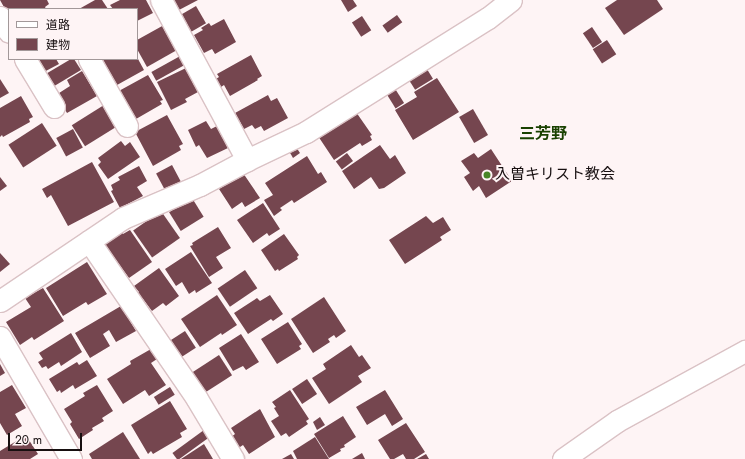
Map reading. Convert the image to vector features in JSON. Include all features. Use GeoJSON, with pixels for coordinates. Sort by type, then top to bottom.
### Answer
{"type":"FeatureCollection","features":[{"type":"Feature","properties":{"kind":"street"},"geometry":{"type":"LineString","coordinates":[[161,0],[247,160]]}},
{"type":"Feature","properties":{"kind":"street"},"geometry":{"type":"LineString","coordinates":[[0,301],[123,218],[200,185],[247,160],[306,132],[488,18],[511,0]]}},
{"type":"Feature","properties":{"kind":"street"},"geometry":{"type":"LineString","coordinates":[[0,17],[8,30]]}},
{"type":"Feature","properties":{"kind":"street"},"geometry":{"type":"LineString","coordinates":[[26,60],[54,107]]}},
{"type":"Feature","properties":{"kind":"street"},"geometry":{"type":"LineString","coordinates":[[90,60],[127,126]]}},
{"type":"Feature","properties":{"kind":"street"},"geometry":{"type":"LineString","coordinates":[[89,241],[197,399],[233,459]]}},
{"type":"Feature","properties":{"kind":"street"},"geometry":{"type":"LineString","coordinates":[[0,337],[71,459]]}},
{"type":"Feature","properties":{"kind":"street"},"geometry":{"type":"LineString","coordinates":[[563,459],[617,421],[745,351]]}},
{"type":"Feature","properties":{"kind":"building"},"geometry":{"type":"Polygon","coordinates":[[[0,0],[47,0],[49,4],[46,8],[8,8],[8,14],[0,0]]]}},
{"type":"Feature","properties":{"kind":"building"},"geometry":{"type":"Polygon","coordinates":[[[95,0],[102,0],[107,8],[81,8],[95,0]]]}},
{"type":"Feature","properties":{"kind":"building"},"geometry":{"type":"Polygon","coordinates":[[[120,0],[146,0],[153,13],[138,20],[138,8],[112,8],[110,5],[120,0]]]}},
{"type":"Feature","properties":{"kind":"building"},"geometry":{"type":"Polygon","coordinates":[[[173,0],[198,0],[179,10],[173,0]]]}},
{"type":"Feature","properties":{"kind":"building"},"geometry":{"type":"Polygon","coordinates":[[[341,0],[353,0],[357,6],[348,12],[341,0]]]}},
{"type":"Feature","properties":{"kind":"building"},"geometry":{"type":"Polygon","coordinates":[[[617,0],[657,0],[663,9],[624,35],[605,8],[617,0]]]}},
{"type":"Feature","properties":{"kind":"building"},"geometry":{"type":"Polygon","coordinates":[[[196,6],[206,23],[191,32],[181,14],[196,6]]]}},
{"type":"Feature","properties":{"kind":"building"},"geometry":{"type":"Polygon","coordinates":[[[397,15],[402,22],[388,33],[382,26],[397,15]]]}},
{"type":"Feature","properties":{"kind":"building"},"geometry":{"type":"Polygon","coordinates":[[[362,16],[371,30],[361,37],[352,23],[362,16]]]}},
{"type":"Feature","properties":{"kind":"building"},"geometry":{"type":"Polygon","coordinates":[[[224,19],[236,42],[215,54],[212,49],[204,53],[194,35],[203,30],[201,28],[209,23],[211,26],[224,19]]]}},
{"type":"Feature","properties":{"kind":"building"},"geometry":{"type":"Polygon","coordinates":[[[164,25],[177,50],[147,67],[138,51],[138,39],[164,25]]]}},
{"type":"Feature","properties":{"kind":"building"},"geometry":{"type":"Polygon","coordinates":[[[592,27],[602,42],[593,48],[583,33],[592,27]]]}},
{"type":"Feature","properties":{"kind":"building"},"geometry":{"type":"Polygon","coordinates":[[[607,40],[616,54],[602,64],[593,49],[607,40]]]}},
{"type":"Feature","properties":{"kind":"building"},"geometry":{"type":"Polygon","coordinates":[[[182,55],[187,64],[156,81],[151,72],[182,55]]]}},
{"type":"Feature","properties":{"kind":"building"},"geometry":{"type":"Polygon","coordinates":[[[251,55],[262,76],[257,79],[258,80],[230,96],[224,85],[221,87],[216,79],[219,77],[217,74],[251,55]]]}},
{"type":"Feature","properties":{"kind":"building"},"geometry":{"type":"Polygon","coordinates":[[[138,59],[144,70],[117,85],[103,60],[138,59]]]}},
{"type":"Feature","properties":{"kind":"building"},"geometry":{"type":"Polygon","coordinates":[[[35,60],[57,60],[59,64],[42,73],[35,60]]]}},
{"type":"Feature","properties":{"kind":"building"},"geometry":{"type":"Polygon","coordinates":[[[69,60],[75,60],[81,70],[51,88],[44,75],[69,60]]]}},
{"type":"Feature","properties":{"kind":"building"},"geometry":{"type":"Polygon","coordinates":[[[425,66],[433,79],[415,90],[407,77],[425,66]]]}},
{"type":"Feature","properties":{"kind":"building"},"geometry":{"type":"Polygon","coordinates":[[[186,68],[198,92],[185,99],[187,102],[171,110],[157,82],[186,68]]]}},
{"type":"Feature","properties":{"kind":"building"},"geometry":{"type":"Polygon","coordinates":[[[82,71],[97,96],[67,113],[56,95],[70,86],[67,80],[82,71]]]}},
{"type":"Feature","properties":{"kind":"building"},"geometry":{"type":"Polygon","coordinates":[[[148,75],[163,100],[160,101],[162,104],[136,119],[134,116],[132,117],[117,92],[148,75]]]}},
{"type":"Feature","properties":{"kind":"building"},"geometry":{"type":"Polygon","coordinates":[[[437,78],[459,112],[413,140],[395,110],[417,97],[414,92],[437,78]]]}},
{"type":"Feature","properties":{"kind":"building"},"geometry":{"type":"Polygon","coordinates":[[[0,79],[9,93],[0,98],[0,79]]]}},
{"type":"Feature","properties":{"kind":"building"},"geometry":{"type":"Polygon","coordinates":[[[394,87],[404,103],[396,108],[386,92],[394,87]]]}},
{"type":"Feature","properties":{"kind":"building"},"geometry":{"type":"Polygon","coordinates":[[[268,95],[271,101],[277,98],[288,118],[264,131],[261,126],[255,129],[252,125],[244,129],[235,113],[268,95]]]}},
{"type":"Feature","properties":{"kind":"building"},"geometry":{"type":"Polygon","coordinates":[[[21,96],[33,117],[29,119],[30,122],[3,137],[2,135],[0,137],[0,108],[21,96]]]}},
{"type":"Feature","properties":{"kind":"building"},"geometry":{"type":"Polygon","coordinates":[[[104,105],[117,126],[85,146],[72,125],[104,105]]]}},
{"type":"Feature","properties":{"kind":"building"},"geometry":{"type":"Polygon","coordinates":[[[473,109],[488,135],[474,143],[459,117],[473,109]]]}},
{"type":"Feature","properties":{"kind":"building"},"geometry":{"type":"Polygon","coordinates":[[[356,112],[372,135],[370,136],[372,140],[362,146],[360,143],[334,160],[318,136],[356,112]]]}},
{"type":"Feature","properties":{"kind":"building"},"geometry":{"type":"Polygon","coordinates":[[[167,115],[183,144],[179,146],[181,150],[153,166],[135,132],[167,115]]]}},
{"type":"Feature","properties":{"kind":"building"},"geometry":{"type":"Polygon","coordinates":[[[206,121],[211,129],[217,126],[228,148],[207,158],[199,145],[196,147],[188,130],[206,121]]]}},
{"type":"Feature","properties":{"kind":"building"},"geometry":{"type":"Polygon","coordinates":[[[42,123],[57,146],[23,167],[8,145],[42,123]]]}},
{"type":"Feature","properties":{"kind":"building"},"geometry":{"type":"Polygon","coordinates":[[[73,129],[83,148],[66,156],[56,138],[73,129]]]}},
{"type":"Feature","properties":{"kind":"building"},"geometry":{"type":"Polygon","coordinates":[[[121,141],[125,146],[130,142],[140,157],[108,179],[98,165],[101,162],[98,158],[121,141]]]}},
{"type":"Feature","properties":{"kind":"building"},"geometry":{"type":"Polygon","coordinates":[[[380,145],[390,159],[395,155],[406,173],[384,188],[379,189],[371,177],[354,189],[342,171],[380,145]]]}},
{"type":"Feature","properties":{"kind":"building"},"geometry":{"type":"Polygon","coordinates":[[[296,147],[300,153],[293,158],[289,151],[296,147]]]}},
{"type":"Feature","properties":{"kind":"building","name":"入曽キリスト教会"},"geometry":{"type":"Polygon","coordinates":[[[491,149],[512,181],[486,198],[479,186],[473,191],[464,177],[470,173],[461,161],[474,153],[478,158],[491,149]]]}},
{"type":"Feature","properties":{"kind":"building"},"geometry":{"type":"Polygon","coordinates":[[[347,153],[353,161],[342,169],[336,161],[347,153]]]}},
{"type":"Feature","properties":{"kind":"building"},"geometry":{"type":"Polygon","coordinates":[[[307,156],[318,174],[321,172],[327,182],[294,203],[292,200],[280,208],[282,210],[274,216],[264,200],[273,195],[265,183],[307,156]]]}},
{"type":"Feature","properties":{"kind":"building"},"geometry":{"type":"Polygon","coordinates":[[[92,162],[114,202],[68,226],[51,195],[47,198],[42,189],[92,162]]]}},
{"type":"Feature","properties":{"kind":"building"},"geometry":{"type":"Polygon","coordinates":[[[172,165],[181,182],[165,190],[156,173],[172,165]]]}},
{"type":"Feature","properties":{"kind":"building"},"geometry":{"type":"Polygon","coordinates":[[[139,166],[147,181],[137,187],[143,196],[120,208],[111,191],[113,190],[111,185],[120,180],[118,177],[139,166]]]}},
{"type":"Feature","properties":{"kind":"building"},"geometry":{"type":"Polygon","coordinates":[[[243,173],[260,198],[245,207],[242,202],[232,209],[219,189],[243,173]]]}},
{"type":"Feature","properties":{"kind":"building"},"geometry":{"type":"Polygon","coordinates":[[[0,177],[7,186],[0,191],[0,177]]]}},
{"type":"Feature","properties":{"kind":"building"},"geometry":{"type":"Polygon","coordinates":[[[192,198],[204,217],[181,231],[169,212],[192,198]]]}},
{"type":"Feature","properties":{"kind":"building"},"geometry":{"type":"Polygon","coordinates":[[[263,203],[280,229],[269,236],[267,233],[253,243],[237,220],[263,203]]]}},
{"type":"Feature","properties":{"kind":"building"},"geometry":{"type":"Polygon","coordinates":[[[161,211],[180,238],[152,258],[133,231],[161,211]]]}},
{"type":"Feature","properties":{"kind":"building"},"geometry":{"type":"Polygon","coordinates":[[[426,216],[433,223],[443,217],[451,230],[440,237],[442,240],[405,264],[389,240],[426,216]]]}},
{"type":"Feature","properties":{"kind":"building"},"geometry":{"type":"Polygon","coordinates":[[[218,227],[231,248],[216,257],[223,268],[209,277],[190,246],[193,245],[192,243],[218,227]]]}},
{"type":"Feature","properties":{"kind":"building"},"geometry":{"type":"Polygon","coordinates":[[[120,229],[123,234],[130,230],[152,262],[129,278],[102,241],[120,229]]]}},
{"type":"Feature","properties":{"kind":"building"},"geometry":{"type":"Polygon","coordinates":[[[284,234],[299,255],[297,257],[298,259],[279,271],[278,269],[275,271],[261,250],[284,234]]]}},
{"type":"Feature","properties":{"kind":"building"},"geometry":{"type":"Polygon","coordinates":[[[191,252],[212,283],[196,293],[195,290],[189,294],[182,282],[176,286],[165,269],[191,252]]]}},
{"type":"Feature","properties":{"kind":"building"},"geometry":{"type":"Polygon","coordinates":[[[0,253],[10,264],[0,272],[0,253]]]}},
{"type":"Feature","properties":{"kind":"building"},"geometry":{"type":"Polygon","coordinates":[[[87,262],[107,294],[88,305],[86,302],[63,316],[46,288],[87,262]]]}},
{"type":"Feature","properties":{"kind":"building"},"geometry":{"type":"Polygon","coordinates":[[[159,268],[179,296],[166,306],[163,303],[152,311],[143,299],[141,300],[136,293],[139,292],[134,286],[159,268]]]}},
{"type":"Feature","properties":{"kind":"building"},"geometry":{"type":"Polygon","coordinates":[[[245,270],[257,288],[230,307],[218,288],[245,270]]]}},
{"type":"Feature","properties":{"kind":"building"},"geometry":{"type":"Polygon","coordinates":[[[43,288],[64,321],[34,340],[32,337],[20,345],[6,322],[31,307],[25,298],[43,288]]]}},
{"type":"Feature","properties":{"kind":"building"},"geometry":{"type":"Polygon","coordinates":[[[217,295],[237,325],[222,335],[221,333],[200,347],[181,319],[217,295]]]}},
{"type":"Feature","properties":{"kind":"building"},"geometry":{"type":"Polygon","coordinates":[[[270,295],[283,314],[273,321],[271,319],[248,334],[234,313],[257,298],[260,301],[270,295]]]}},
{"type":"Feature","properties":{"kind":"building"},"geometry":{"type":"Polygon","coordinates":[[[324,297],[346,331],[336,338],[334,335],[328,339],[330,342],[313,353],[291,319],[324,297]]]}},
{"type":"Feature","properties":{"kind":"building"},"geometry":{"type":"Polygon","coordinates":[[[121,306],[136,331],[116,342],[109,330],[103,334],[110,346],[90,358],[75,333],[121,306]]]}},
{"type":"Feature","properties":{"kind":"building"},"geometry":{"type":"Polygon","coordinates":[[[288,322],[302,344],[299,346],[301,349],[277,364],[261,339],[288,322]]]}},
{"type":"Feature","properties":{"kind":"building"},"geometry":{"type":"Polygon","coordinates":[[[185,331],[196,348],[180,358],[169,341],[185,331]]]}},
{"type":"Feature","properties":{"kind":"building"},"geometry":{"type":"Polygon","coordinates":[[[71,333],[82,352],[61,366],[59,362],[48,369],[46,366],[42,368],[38,362],[43,359],[39,353],[71,333]]]}},
{"type":"Feature","properties":{"kind":"building"},"geometry":{"type":"Polygon","coordinates":[[[241,334],[259,362],[246,370],[243,366],[233,371],[219,348],[241,334]]]}},
{"type":"Feature","properties":{"kind":"building"},"geometry":{"type":"Polygon","coordinates":[[[351,345],[359,357],[362,355],[371,368],[358,376],[362,382],[329,404],[312,378],[326,369],[323,364],[351,345]]]}},
{"type":"Feature","properties":{"kind":"building"},"geometry":{"type":"Polygon","coordinates":[[[151,349],[157,359],[151,363],[166,385],[149,396],[145,390],[123,404],[107,379],[131,364],[130,361],[151,349]]]}},
{"type":"Feature","properties":{"kind":"building"},"geometry":{"type":"Polygon","coordinates":[[[219,355],[232,375],[204,393],[191,373],[219,355]]]}},
{"type":"Feature","properties":{"kind":"building"},"geometry":{"type":"Polygon","coordinates":[[[87,360],[97,376],[75,389],[73,385],[61,393],[60,390],[57,392],[49,379],[77,362],[79,365],[87,360]]]}},
{"type":"Feature","properties":{"kind":"building"},"geometry":{"type":"Polygon","coordinates":[[[0,364],[5,373],[0,376],[0,364]]]}},
{"type":"Feature","properties":{"kind":"building"},"geometry":{"type":"Polygon","coordinates":[[[307,379],[317,394],[302,404],[292,389],[307,379]]]}},
{"type":"Feature","properties":{"kind":"building"},"geometry":{"type":"Polygon","coordinates":[[[12,385],[26,408],[15,414],[22,426],[7,435],[0,423],[0,392],[12,385]]]}},
{"type":"Feature","properties":{"kind":"building"},"geometry":{"type":"Polygon","coordinates":[[[97,385],[113,411],[102,418],[104,421],[92,428],[93,430],[79,439],[70,424],[72,422],[64,409],[85,396],[83,393],[97,385]]]}},
{"type":"Feature","properties":{"kind":"building"},"geometry":{"type":"Polygon","coordinates":[[[170,387],[175,395],[159,405],[154,397],[170,387]]]}},
{"type":"Feature","properties":{"kind":"building"},"geometry":{"type":"Polygon","coordinates":[[[290,390],[309,419],[306,421],[308,424],[289,437],[286,433],[281,436],[271,421],[279,416],[274,408],[276,407],[272,402],[290,390]]]}},
{"type":"Feature","properties":{"kind":"building"},"geometry":{"type":"Polygon","coordinates":[[[385,390],[403,419],[392,426],[385,414],[367,425],[356,407],[385,390]]]}},
{"type":"Feature","properties":{"kind":"building"},"geometry":{"type":"Polygon","coordinates":[[[170,401],[187,429],[180,433],[182,437],[153,454],[151,451],[148,454],[131,425],[170,401]]]}},
{"type":"Feature","properties":{"kind":"building"},"geometry":{"type":"Polygon","coordinates":[[[260,409],[275,437],[249,454],[243,445],[237,449],[230,438],[235,434],[231,428],[260,409]]]}},
{"type":"Feature","properties":{"kind":"building"},"geometry":{"type":"Polygon","coordinates":[[[343,416],[356,437],[344,445],[345,447],[340,449],[341,451],[329,458],[314,434],[343,416]]]}},
{"type":"Feature","properties":{"kind":"building"},"geometry":{"type":"Polygon","coordinates":[[[320,417],[325,425],[317,430],[313,422],[320,417]]]}},
{"type":"Feature","properties":{"kind":"building"},"geometry":{"type":"Polygon","coordinates":[[[406,423],[425,452],[414,459],[406,459],[403,454],[394,459],[390,459],[378,440],[406,423]]]}},
{"type":"Feature","properties":{"kind":"building"},"geometry":{"type":"Polygon","coordinates":[[[204,430],[209,437],[179,459],[177,459],[172,453],[204,430]]]}},
{"type":"Feature","properties":{"kind":"building"},"geometry":{"type":"Polygon","coordinates":[[[123,432],[140,459],[92,459],[89,454],[123,432]]]}},
{"type":"Feature","properties":{"kind":"building"},"geometry":{"type":"Polygon","coordinates":[[[23,437],[24,439],[27,437],[38,454],[30,459],[0,459],[0,451],[23,437]]]}},
{"type":"Feature","properties":{"kind":"building"},"geometry":{"type":"Polygon","coordinates":[[[315,437],[329,459],[297,459],[293,451],[315,437]]]}},
{"type":"Feature","properties":{"kind":"building"},"geometry":{"type":"Polygon","coordinates":[[[204,444],[213,459],[181,459],[204,444]]]}},
{"type":"Feature","properties":{"kind":"building"},"geometry":{"type":"Polygon","coordinates":[[[362,453],[365,459],[352,459],[362,453]]]}},
{"type":"Feature","properties":{"kind":"building"},"geometry":{"type":"Polygon","coordinates":[[[291,454],[294,459],[282,459],[291,454]]]}},
{"type":"Feature","properties":{"kind":"building"},"geometry":{"type":"Polygon","coordinates":[[[426,454],[429,459],[417,459],[426,454]]]}},
{"type":"Feature","properties":{"kind":"place","name":"入曽キリスト教会"},"geometry":{"type":"Point","coordinates":[487,175]}},
{"type":"Feature","properties":{"kind":"district","name":"三芳野"},"geometry":{"type":"Point","coordinates":[543,134]}}]}
